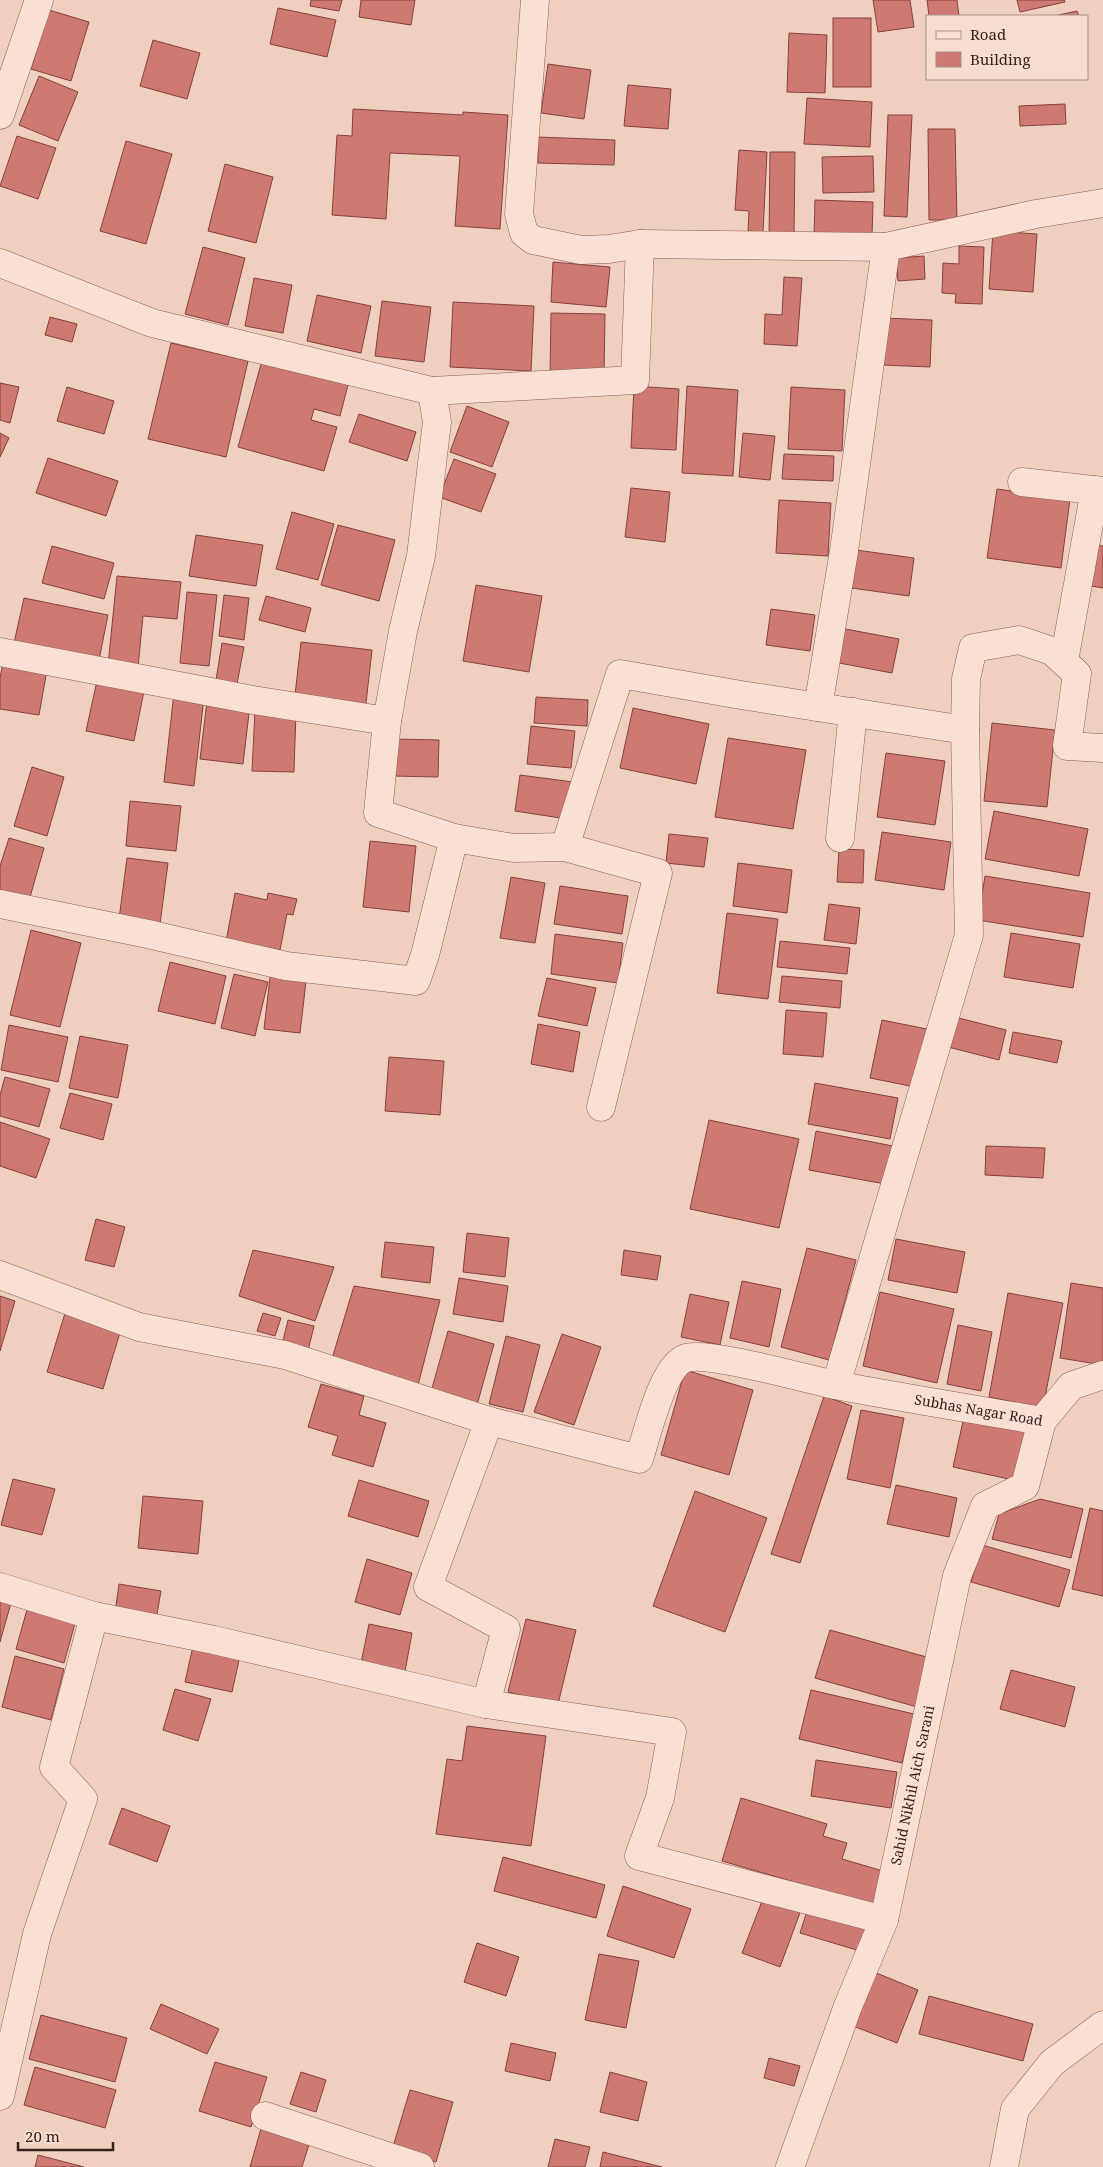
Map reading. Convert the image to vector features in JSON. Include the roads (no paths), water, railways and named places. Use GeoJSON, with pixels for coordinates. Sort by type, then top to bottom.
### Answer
{"type":"FeatureCollection","features":[{"type":"Feature","properties":{"kind":"street"},"geometry":{"type":"LineString","coordinates":[[0,115],[39,0]]}},
{"type":"Feature","properties":{"kind":"street"},"geometry":{"type":"LineString","coordinates":[[535,0],[519,197],[521,226],[524,233],[533,240],[581,250],[609,249],[640,244],[886,247],[1036,214],[1103,204]]}},
{"type":"Feature","properties":{"kind":"street"},"geometry":{"type":"LineString","coordinates":[[0,263],[152,323],[432,391],[635,380],[640,244]]}},
{"type":"Feature","properties":{"kind":"street"},"geometry":{"type":"LineString","coordinates":[[818,706],[844,552],[886,247]]}},
{"type":"Feature","properties":{"kind":"street"},"geometry":{"type":"LineString","coordinates":[[432,391],[437,422],[421,556],[403,631],[388,721],[378,812],[454,838],[514,848],[565,847],[658,873],[602,1107]]}},
{"type":"Feature","properties":{"kind":"street"},"geometry":{"type":"LineString","coordinates":[[1022,482],[1099,490],[1064,661]]}},
{"type":"Feature","properties":{"kind":"street"},"geometry":{"type":"LineString","coordinates":[[836,1385],[969,936],[965,730],[966,679],[973,648],[1019,640],[1052,651],[1077,674],[1067,746],[1103,748]]}},
{"type":"Feature","properties":{"kind":"street"},"geometry":{"type":"LineString","coordinates":[[0,652],[253,700],[388,721]]}},
{"type":"Feature","properties":{"kind":"street"},"geometry":{"type":"LineString","coordinates":[[565,847],[620,674],[742,696],[818,706],[965,730]]}},
{"type":"Feature","properties":{"kind":"street"},"geometry":{"type":"LineString","coordinates":[[840,838],[853,712]]}},
{"type":"Feature","properties":{"kind":"street"},"geometry":{"type":"LineString","coordinates":[[0,904],[148,934],[286,966],[416,981],[425,956],[454,838]]}},
{"type":"Feature","properties":{"kind":"street"},"geometry":{"type":"LineString","coordinates":[[0,1275],[139,1327],[285,1355],[489,1421],[428,1587],[506,1628],[486,1704]]}},
{"type":"Feature","properties":{"kind":"street","name":"Subhas Nagar Road"},"geometry":{"type":"LineString","coordinates":[[489,1421],[639,1459],[665,1380],[674,1367],[686,1358],[700,1357],[723,1360],[836,1385],[1042,1421],[1071,1386],[1103,1376]]}},
{"type":"Feature","properties":{"kind":"street","name":"Sahid Nikhil Aich Sarani"},"geometry":{"type":"LineString","coordinates":[[790,2167],[848,2006],[884,1920],[957,1576],[985,1506],[1026,1486],[1042,1421]]}},
{"type":"Feature","properties":{"kind":"street"},"geometry":{"type":"LineString","coordinates":[[0,1587],[94,1616],[214,1640],[486,1704],[672,1732],[660,1798],[639,1856],[884,1920]]}},
{"type":"Feature","properties":{"kind":"street"},"geometry":{"type":"LineString","coordinates":[[0,2096],[37,1934],[83,1799],[54,1767],[94,1616]]}},
{"type":"Feature","properties":{"kind":"street"},"geometry":{"type":"LineString","coordinates":[[1004,2167],[1015,2109],[1052,2063],[1103,2025]]}},
{"type":"Feature","properties":{"kind":"street"},"geometry":{"type":"LineString","coordinates":[[265,2116],[420,2167]]}}]}
